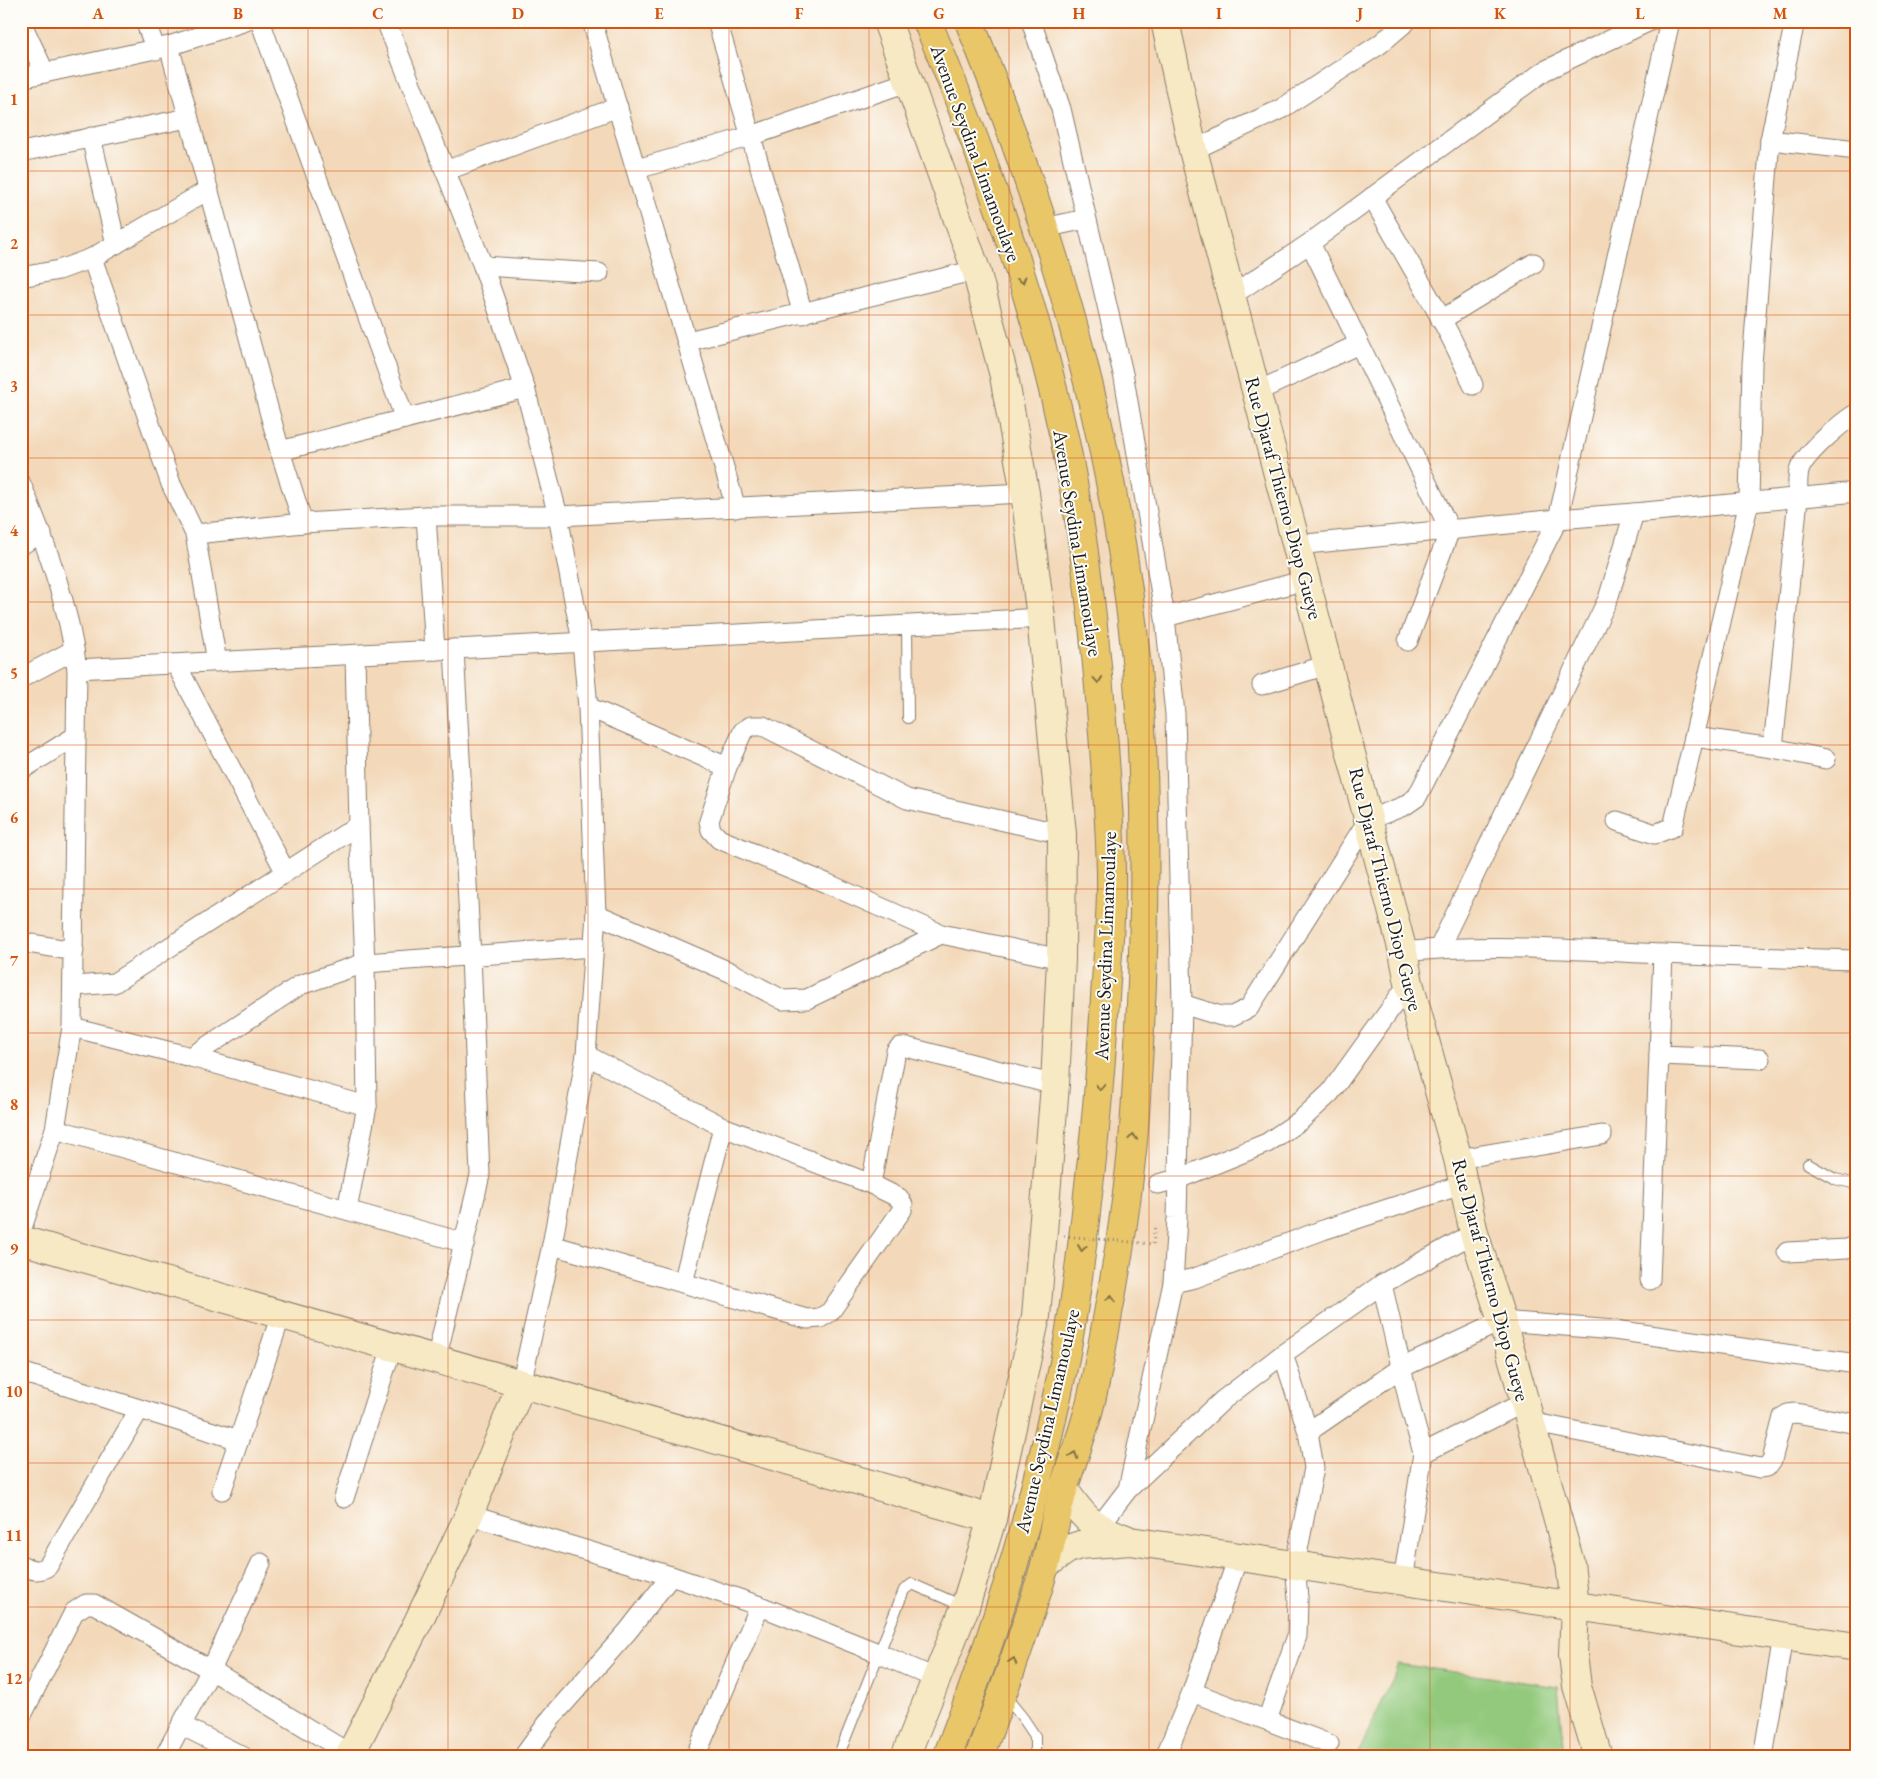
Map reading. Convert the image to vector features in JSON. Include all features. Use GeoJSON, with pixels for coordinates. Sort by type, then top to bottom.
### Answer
{"type":"FeatureCollection","features":[{"type":"Feature","properties":{"kind":"highway","name":"Avenue Seydina Limamoulaye"},"geometry":{"type":"LineString","coordinates":[[927,21],[976,140],[1017,261],[1052,385],[1064,439],[1077,506],[1095,636],[1108,796],[1112,877],[1099,1092],[1082,1249],[1064,1361],[1030,1506],[985,1652],[947,1757]]}},
{"type":"Feature","properties":{"kind":"highway","name":"Avenue Seydina Limamoulaye"},"geometry":{"type":"LineString","coordinates":[[969,22],[1003,105],[1067,300],[1110,480],[1126,576],[1136,665],[1145,797],[1146,851],[1142,1000],[1132,1158],[1116,1272],[1101,1355],[1087,1417],[1063,1488],[1045,1565],[1003,1693],[979,1757]]}},
{"type":"Feature","properties":{"kind":"street"},"geometry":{"type":"LineString","coordinates":[[144,21],[163,48],[188,118],[280,451],[303,523]]}},
{"type":"Feature","properties":{"kind":"street"},"geometry":{"type":"LineString","coordinates":[[21,78],[163,48],[246,21]]}},
{"type":"Feature","properties":{"kind":"street"},"geometry":{"type":"LineString","coordinates":[[260,21],[404,419]]}},
{"type":"Feature","properties":{"kind":"street"},"geometry":{"type":"LineString","coordinates":[[21,1717],[74,1612],[86,1604],[94,1604],[211,1670],[350,1755],[469,1515],[521,1385],[552,1245],[586,1056],[596,914],[588,706],[582,642],[558,516],[525,388],[483,266],[386,21]]}},
{"type":"Feature","properties":{"kind":"street"},"geometry":{"type":"LineString","coordinates":[[592,21],[736,508]]}},
{"type":"Feature","properties":{"kind":"street"},"geometry":{"type":"LineString","coordinates":[[717,21],[803,314]]}},
{"type":"Feature","properties":{"kind":"street"},"geometry":{"type":"LineString","coordinates":[[887,21],[976,270],[1004,376],[1024,493],[1041,618],[1062,834],[1061,959],[1055,1085],[1036,1316],[992,1519],[965,1608],[905,1757]]}},
{"type":"Feature","properties":{"kind":"street"},"geometry":{"type":"LineString","coordinates":[[1031,21],[1061,109],[1124,378],[1164,617],[1176,714],[1182,1004],[1178,1178],[1173,1284],[1128,1489]]}},
{"type":"Feature","properties":{"kind":"street","name":"Rue Djaraf Thierno Diop Gueye"},"geometry":{"type":"LineString","coordinates":[[1165,21],[1193,150],[1403,952],[1409,983],[1461,1172],[1474,1233],[1502,1321],[1570,1563],[1575,1606],[1573,1655],[1578,1686],[1598,1757]]}},
{"type":"Feature","properties":{"kind":"street"},"geometry":{"type":"LineString","coordinates":[[1193,150],[1282,109],[1380,44],[1406,21]]}},
{"type":"Feature","properties":{"kind":"street"},"geometry":{"type":"LineString","coordinates":[[1231,296],[1310,243],[1544,71],[1650,21]]}},
{"type":"Feature","properties":{"kind":"street"},"geometry":{"type":"LineString","coordinates":[[1182,1004],[1220,1016],[1232,1016],[1249,1008],[1368,820],[1404,806],[1417,797],[1558,519],[1670,21]]}},
{"type":"Feature","properties":{"kind":"street"},"geometry":{"type":"LineString","coordinates":[[1617,821],[1656,834],[1673,827],[1749,502],[1752,364],[1770,140],[1795,21]]}},
{"type":"Feature","properties":{"kind":"street"},"geometry":{"type":"LineString","coordinates":[[21,22],[45,73]]}},
{"type":"Feature","properties":{"kind":"street"},"geometry":{"type":"LineString","coordinates":[[637,169],[751,136],[910,81]]}},
{"type":"Feature","properties":{"kind":"street"},"geometry":{"type":"LineString","coordinates":[[445,171],[618,107]]}},
{"type":"Feature","properties":{"kind":"street"},"geometry":{"type":"LineString","coordinates":[[21,152],[188,118]]}},
{"type":"Feature","properties":{"kind":"street"},"geometry":{"type":"LineString","coordinates":[[91,137],[116,244]]}},
{"type":"Feature","properties":{"kind":"street"},"geometry":{"type":"LineString","coordinates":[[1770,140],[1857,150]]}},
{"type":"Feature","properties":{"kind":"street"},"geometry":{"type":"LineString","coordinates":[[21,277],[59,270],[92,258],[208,190]]}},
{"type":"Feature","properties":{"kind":"street"},"geometry":{"type":"LineString","coordinates":[[1372,198],[1441,320],[1473,385]]}},
{"type":"Feature","properties":{"kind":"street"},"geometry":{"type":"LineString","coordinates":[[1044,228],[1086,219]]}},
{"type":"Feature","properties":{"kind":"street"},"geometry":{"type":"LineString","coordinates":[[1310,243],[1450,530],[1408,641]]}},
{"type":"Feature","properties":{"kind":"street"},"geometry":{"type":"LineString","coordinates":[[92,258],[170,484],[195,534],[216,662]]}},
{"type":"Feature","properties":{"kind":"street"},"geometry":{"type":"LineString","coordinates":[[1441,320],[1534,263]]}},
{"type":"Feature","properties":{"kind":"street"},"geometry":{"type":"LineString","coordinates":[[483,266],[599,273]]}},
{"type":"Feature","properties":{"kind":"street"},"geometry":{"type":"LineString","coordinates":[[688,341],[976,270]]}},
{"type":"Feature","properties":{"kind":"street"},"geometry":{"type":"LineString","coordinates":[[1256,392],[1359,344]]}},
{"type":"Feature","properties":{"kind":"street"},"geometry":{"type":"LineString","coordinates":[[280,451],[525,388]]}},
{"type":"Feature","properties":{"kind":"street"},"geometry":{"type":"LineString","coordinates":[[1773,748],[1800,470],[1804,461],[1835,429],[1857,413]]}},
{"type":"Feature","properties":{"kind":"street"},"geometry":{"type":"LineString","coordinates":[[21,484],[42,534],[59,586],[77,670],[72,1027],[55,1129],[21,1231]]}},
{"type":"Feature","properties":{"kind":"street"},"geometry":{"type":"LineString","coordinates":[[1296,545],[1857,492]]}},
{"type":"Feature","properties":{"kind":"street"},"geometry":{"type":"LineString","coordinates":[[195,534],[303,523],[426,516],[558,516],[1024,493]]}},
{"type":"Feature","properties":{"kind":"street"},"geometry":{"type":"LineString","coordinates":[[1439,948],[1608,599],[1634,514]]}},
{"type":"Feature","properties":{"kind":"street"},"geometry":{"type":"LineString","coordinates":[[426,516],[435,650]]}},
{"type":"Feature","properties":{"kind":"street"},"geometry":{"type":"LineString","coordinates":[[21,545],[42,534]]}},
{"type":"Feature","properties":{"kind":"street"},"geometry":{"type":"LineString","coordinates":[[1164,617],[1306,580]]}},
{"type":"Feature","properties":{"kind":"street"},"geometry":{"type":"LineString","coordinates":[[77,670],[1041,618]]}},
{"type":"Feature","properties":{"kind":"street"},"geometry":{"type":"LineString","coordinates":[[436,1360],[480,1176],[471,956],[454,649]]}},
{"type":"Feature","properties":{"kind":"street"},"geometry":{"type":"LineString","coordinates":[[21,678],[74,650]]}},
{"type":"Feature","properties":{"kind":"street"},"geometry":{"type":"LineString","coordinates":[[347,1210],[367,1106],[365,963],[359,825],[355,654]]}},
{"type":"Feature","properties":{"kind":"street"},"geometry":{"type":"LineString","coordinates":[[176,664],[285,871]]}},
{"type":"Feature","properties":{"kind":"street"},"geometry":{"type":"LineString","coordinates":[[1262,685],[1327,666]]}},
{"type":"Feature","properties":{"kind":"street"},"geometry":{"type":"LineString","coordinates":[[588,706],[727,767]]}},
{"type":"Feature","properties":{"kind":"street"},"geometry":{"type":"LineString","coordinates":[[1061,959],[941,934],[826,883],[719,839],[711,830],[709,821],[727,767],[743,731],[752,726],[763,726],[907,799],[1062,834]]}},
{"type":"Feature","properties":{"kind":"street"},"geometry":{"type":"LineString","coordinates":[[21,770],[76,736]]}},
{"type":"Feature","properties":{"kind":"street"},"geometry":{"type":"LineString","coordinates":[[1694,736],[1773,748],[1826,759]]}},
{"type":"Feature","properties":{"kind":"street"},"geometry":{"type":"LineString","coordinates":[[74,986],[114,983],[359,825]]}},
{"type":"Feature","properties":{"kind":"street"},"geometry":{"type":"LineString","coordinates":[[596,914],[732,973],[783,1000],[807,999],[941,934]]}},
{"type":"Feature","properties":{"kind":"street"},"geometry":{"type":"LineString","coordinates":[[21,942],[74,951]]}},
{"type":"Feature","properties":{"kind":"street"},"geometry":{"type":"LineString","coordinates":[[191,1057],[300,985],[365,963],[594,947]]}},
{"type":"Feature","properties":{"kind":"street"},"geometry":{"type":"LineString","coordinates":[[1403,952],[1439,948],[1543,948],[1857,960]]}},
{"type":"Feature","properties":{"kind":"street"},"geometry":{"type":"LineString","coordinates":[[1650,1280],[1663,954]]}},
{"type":"Feature","properties":{"kind":"street"},"geometry":{"type":"LineString","coordinates":[[1158,1184],[1267,1143],[1301,1120],[1330,1094],[1409,983]]}},
{"type":"Feature","properties":{"kind":"street"},"geometry":{"type":"LineString","coordinates":[[72,1027],[191,1057],[367,1106]]}},
{"type":"Feature","properties":{"kind":"street"},"geometry":{"type":"LineString","coordinates":[[871,1184],[898,1048],[906,1046],[1055,1085]]}},
{"type":"Feature","properties":{"kind":"street"},"geometry":{"type":"LineString","coordinates":[[1659,1055],[1760,1059]]}},
{"type":"Feature","properties":{"kind":"street"},"geometry":{"type":"LineString","coordinates":[[552,1245],[807,1319],[820,1318],[830,1312],[904,1205],[899,1198],[871,1184],[723,1127],[586,1056]]}},
{"type":"Feature","properties":{"kind":"street"},"geometry":{"type":"LineString","coordinates":[[683,1283],[723,1127]]}},
{"type":"Feature","properties":{"kind":"street"},"geometry":{"type":"LineString","coordinates":[[55,1129],[465,1243]]}},
{"type":"Feature","properties":{"kind":"street"},"geometry":{"type":"LineString","coordinates":[[1173,1284],[1195,1278],[1322,1230],[1461,1172],[1602,1135]]}},
{"type":"Feature","properties":{"kind":"street"},"geometry":{"type":"LineString","coordinates":[[1098,1528],[1128,1489],[1223,1400],[1283,1354],[1382,1284],[1474,1233]]}},
{"type":"Feature","properties":{"kind":"street"},"geometry":{"type":"LineString","coordinates":[[21,1240],[992,1519]]}},
{"type":"Feature","properties":{"kind":"street"},"geometry":{"type":"LineString","coordinates":[[1787,1252],[1847,1249],[1857,1245]]}},
{"type":"Feature","properties":{"kind":"street"},"geometry":{"type":"LineString","coordinates":[[1382,1284],[1423,1453],[1403,1581]]}},
{"type":"Feature","properties":{"kind":"street"},"geometry":{"type":"LineString","coordinates":[[222,1490],[281,1315]]}},
{"type":"Feature","properties":{"kind":"street"},"geometry":{"type":"LineString","coordinates":[[1308,1432],[1402,1368],[1502,1321],[1614,1330],[1857,1364]]}},
{"type":"Feature","properties":{"kind":"street"},"geometry":{"type":"LineString","coordinates":[[344,1498],[392,1347]]}},
{"type":"Feature","properties":{"kind":"street"},"geometry":{"type":"LineString","coordinates":[[1267,1720],[1297,1636],[1298,1598],[1295,1565],[1314,1468],[1308,1432],[1283,1354]]}},
{"type":"Feature","properties":{"kind":"street"},"geometry":{"type":"LineString","coordinates":[[21,1372],[238,1440]]}},
{"type":"Feature","properties":{"kind":"street"},"geometry":{"type":"LineString","coordinates":[[21,1565],[36,1570],[48,1566],[139,1410]]}},
{"type":"Feature","properties":{"kind":"street"},"geometry":{"type":"LineString","coordinates":[[1423,1453],[1528,1412],[1760,1468],[1767,1466],[1772,1460],[1784,1417],[1788,1414],[1796,1413],[1857,1424]]}},
{"type":"Feature","properties":{"kind":"street"},"geometry":{"type":"LineString","coordinates":[[1063,1488],[1077,1509],[1098,1528],[1130,1541]]}},
{"type":"Feature","properties":{"kind":"street"},"geometry":{"type":"LineString","coordinates":[[469,1515],[671,1576],[760,1606],[878,1653],[937,1679]]}},
{"type":"Feature","properties":{"kind":"street"},"geometry":{"type":"LineString","coordinates":[[1045,1565],[1068,1549],[1080,1545],[1130,1541],[1857,1648]]}},
{"type":"Feature","properties":{"kind":"street"},"geometry":{"type":"LineString","coordinates":[[1165,1757],[1192,1692],[1238,1557]]}},
{"type":"Feature","properties":{"kind":"street"},"geometry":{"type":"LineString","coordinates":[[164,1757],[211,1670],[261,1563]]}},
{"type":"Feature","properties":{"kind":"street"},"geometry":{"type":"LineString","coordinates":[[523,1757],[552,1717],[628,1631],[671,1576]]}},
{"type":"Feature","properties":{"kind":"street"},"geometry":{"type":"LineString","coordinates":[[695,1757],[760,1606]]}},
{"type":"Feature","properties":{"kind":"street"},"geometry":{"type":"LineString","coordinates":[[1763,1757],[1783,1637]]}},
{"type":"Feature","properties":{"kind":"street"},"geometry":{"type":"LineString","coordinates":[[1192,1692],[1329,1744]]}},
{"type":"Feature","properties":{"kind":"street"},"geometry":{"type":"LineString","coordinates":[[181,1725],[244,1757]]}},
{"type":"Feature","properties":{"kind":"lane"},"geometry":{"type":"LineString","coordinates":[[907,625],[908,718]]}},
{"type":"Feature","properties":{"kind":"lane"},"geometry":{"type":"LineString","coordinates":[[1808,1164],[1835,1180],[1857,1184]]}},
{"type":"Feature","properties":{"kind":"lane"},"geometry":{"type":"LineString","coordinates":[[838,1757],[904,1590],[912,1584],[965,1608]]}},
{"type":"Feature","properties":{"kind":"lane"},"geometry":{"type":"LineString","coordinates":[[1003,1693],[1035,1736],[1035,1757]]}},
{"type":"Feature","properties":{"kind":"path"},"geometry":{"type":"LineString","coordinates":[[1064,1236],[1154,1244]]}},
{"type":"Feature","properties":{"kind":"green space"},"geometry":{"type":"Polygon","coordinates":[[[1398,1664],[1558,1687],[1564,1757],[1356,1757],[1392,1681],[1398,1664]]]}}]}
